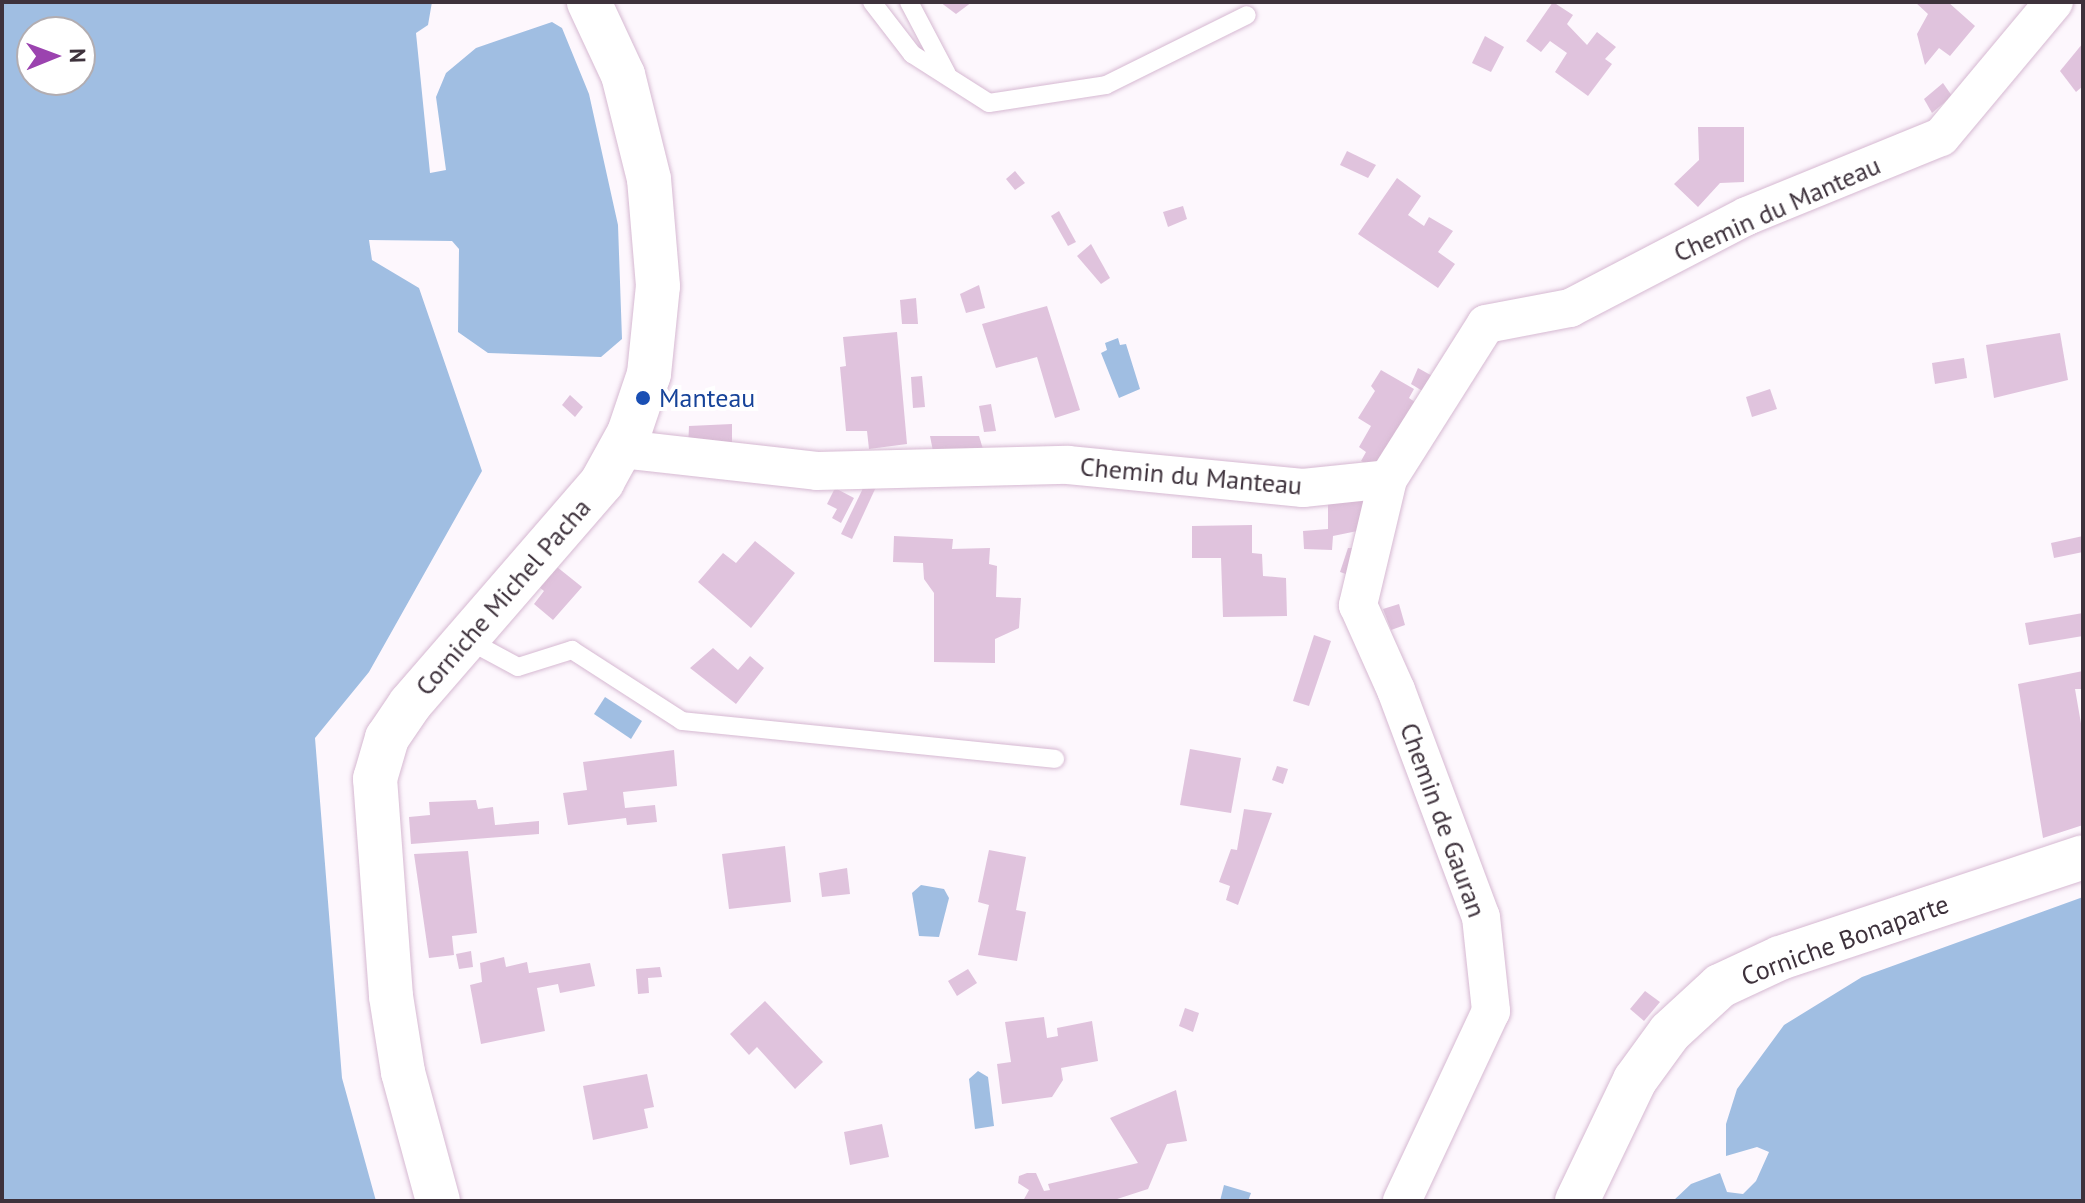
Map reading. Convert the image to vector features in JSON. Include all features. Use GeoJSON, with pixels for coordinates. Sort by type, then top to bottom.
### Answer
{"type":"FeatureCollection","features":[{"type":"Feature","properties":{"kind":"main road","name":"Corniche Michel Pacha"},"geometry":{"type":"LineString","coordinates":[[438,1201],[403,1072],[391,996],[375,779],[397,721],[573,518],[622,449],[643,398],[654,351],[656,232],[638,126],[623,75],[589,2]]}},
{"type":"Feature","properties":{"kind":"main road","name":"Corniche Bonaparte"},"geometry":{"type":"LineString","coordinates":[[1577,1201],[1635,1080],[1670,1032],[1720,986],[1780,958],[2083,857]]}},
{"type":"Feature","properties":{"kind":"street","name":"Chemin du Manteau"},"geometry":{"type":"LineString","coordinates":[[622,449],[817,471],[1068,465],[1303,488],[1388,479],[1486,324],[1570,308],[1747,216],[1941,137],[2054,2]]}},
{"type":"Feature","properties":{"kind":"street","name":"Chemin de Gauran"},"geometry":{"type":"LineString","coordinates":[[1388,479],[1358,605],[1396,690],[1481,917],[1491,1011],[1402,1201]]}},
{"type":"Feature","properties":{"kind":"lane"},"geometry":{"type":"LineString","coordinates":[[872,2],[912,54],[989,103],[1106,85],[1247,15]]}},
{"type":"Feature","properties":{"kind":"lane"},"geometry":{"type":"LineString","coordinates":[[909,2],[948,77]]}},
{"type":"Feature","properties":{"kind":"lane"},"geometry":{"type":"LineString","coordinates":[[466,639],[518,667],[572,650],[682,721],[1055,759]]}},
{"type":"Feature","properties":{"kind":"water"},"geometry":{"type":"Polygon","coordinates":[[[2,2],[432,2],[428,25],[416,33],[430,173],[446,170],[436,97],[446,73],[476,48],[552,22],[562,28],[589,94],[618,225],[622,339],[601,357],[488,353],[458,332],[459,249],[452,241],[369,240],[372,260],[419,288],[482,471],[369,672],[315,738],[342,1078],[376,1201],[2,1201],[2,2]]]}},
{"type":"Feature","properties":{"kind":"water"},"geometry":{"type":"Polygon","coordinates":[[[1118,338],[1120,345],[1126,344],[1140,389],[1119,398],[1101,353],[1107,350],[1105,343],[1118,338]]]}},
{"type":"Feature","properties":{"kind":"water"},"geometry":{"type":"Polygon","coordinates":[[[605,697],[642,721],[631,739],[594,714],[605,697]]]}},
{"type":"Feature","properties":{"kind":"water"},"geometry":{"type":"Polygon","coordinates":[[[921,885],[944,889],[949,898],[939,937],[919,936],[912,893],[921,885]]]}},
{"type":"Feature","properties":{"kind":"water"},"geometry":{"type":"Polygon","coordinates":[[[2083,897],[2083,1201],[1673,1201],[1691,1184],[1720,1173],[1727,1192],[1743,1194],[1756,1181],[1769,1152],[1757,1147],[1726,1156],[1726,1124],[1737,1089],[1784,1025],[1862,977],[2083,897]]]}},
{"type":"Feature","properties":{"kind":"water"},"geometry":{"type":"Polygon","coordinates":[[[978,1071],[988,1077],[994,1126],[975,1129],[969,1079],[978,1071]]]}},
{"type":"Feature","properties":{"kind":"water"},"geometry":{"type":"Polygon","coordinates":[[[1224,1185],[1251,1193],[1248,1201],[1220,1201],[1224,1185]]]}},
{"type":"Feature","properties":{"kind":"building"},"geometry":{"type":"Polygon","coordinates":[[[940,2],[972,2],[956,14],[940,2]]]}},
{"type":"Feature","properties":{"kind":"building"},"geometry":{"type":"Polygon","coordinates":[[[1553,2],[1573,15],[1567,24],[1587,45],[1597,32],[1616,47],[1605,59],[1612,64],[1588,96],[1555,72],[1567,53],[1550,41],[1541,52],[1526,41],[1553,2]]]}},
{"type":"Feature","properties":{"kind":"building"},"geometry":{"type":"Polygon","coordinates":[[[1915,2],[1948,2],[1975,26],[1950,56],[1939,48],[1925,65],[1917,34],[1928,14],[1915,2]]]}},
{"type":"Feature","properties":{"kind":"building"},"geometry":{"type":"Polygon","coordinates":[[[1485,36],[1504,47],[1491,72],[1472,63],[1485,36]]]}},
{"type":"Feature","properties":{"kind":"building"},"geometry":{"type":"Polygon","coordinates":[[[2083,43],[2083,86],[2076,92],[2060,71],[2083,43]]]}},
{"type":"Feature","properties":{"kind":"building"},"geometry":{"type":"Polygon","coordinates":[[[1943,83],[1952,96],[1932,113],[1924,99],[1943,83]]]}},
{"type":"Feature","properties":{"kind":"building"},"geometry":{"type":"Polygon","coordinates":[[[1698,127],[1744,127],[1744,182],[1720,183],[1698,207],[1674,184],[1699,160],[1698,127]]]}},
{"type":"Feature","properties":{"kind":"building"},"geometry":{"type":"Polygon","coordinates":[[[1347,151],[1376,165],[1368,178],[1340,165],[1347,151]]]}},
{"type":"Feature","properties":{"kind":"building"},"geometry":{"type":"Polygon","coordinates":[[[1015,171],[1025,183],[1015,190],[1006,179],[1015,171]]]}},
{"type":"Feature","properties":{"kind":"building"},"geometry":{"type":"Polygon","coordinates":[[[1397,178],[1421,196],[1408,215],[1424,226],[1429,217],[1453,231],[1438,252],[1455,264],[1438,288],[1358,234],[1397,178]]]}},
{"type":"Feature","properties":{"kind":"building"},"geometry":{"type":"Polygon","coordinates":[[[1183,206],[1187,219],[1168,227],[1163,212],[1183,206]]]}},
{"type":"Feature","properties":{"kind":"building"},"geometry":{"type":"Polygon","coordinates":[[[1059,211],[1076,242],[1068,246],[1051,216],[1059,211]]]}},
{"type":"Feature","properties":{"kind":"building"},"geometry":{"type":"Polygon","coordinates":[[[1091,244],[1110,278],[1101,284],[1077,256],[1091,244]]]}},
{"type":"Feature","properties":{"kind":"building"},"geometry":{"type":"Polygon","coordinates":[[[979,285],[985,308],[966,313],[960,294],[979,285]]]}},
{"type":"Feature","properties":{"kind":"building"},"geometry":{"type":"Polygon","coordinates":[[[916,298],[918,324],[902,324],[900,300],[916,298]]]}},
{"type":"Feature","properties":{"kind":"building"},"geometry":{"type":"Polygon","coordinates":[[[1047,306],[1080,410],[1055,418],[1037,357],[996,368],[982,324],[1047,306]]]}},
{"type":"Feature","properties":{"kind":"building"},"geometry":{"type":"Polygon","coordinates":[[[897,332],[907,444],[869,449],[867,431],[846,431],[840,367],[846,366],[843,337],[897,332]]]}},
{"type":"Feature","properties":{"kind":"building"},"geometry":{"type":"Polygon","coordinates":[[[2060,333],[2068,380],[1994,398],[1986,345],[2060,333]]]}},
{"type":"Feature","properties":{"kind":"building"},"geometry":{"type":"Polygon","coordinates":[[[1964,358],[1967,378],[1935,384],[1932,363],[1964,358]]]}},
{"type":"Feature","properties":{"kind":"building"},"geometry":{"type":"Polygon","coordinates":[[[1418,368],[1443,382],[1434,398],[1411,384],[1418,368]]]}},
{"type":"Feature","properties":{"kind":"building"},"geometry":{"type":"Polygon","coordinates":[[[1381,370],[1414,389],[1409,398],[1427,410],[1379,470],[1361,461],[1366,452],[1359,447],[1371,426],[1358,418],[1375,391],[1371,386],[1381,370]]]}},
{"type":"Feature","properties":{"kind":"building"},"geometry":{"type":"Polygon","coordinates":[[[922,376],[925,407],[913,408],[911,377],[922,376]]]}},
{"type":"Feature","properties":{"kind":"building"},"geometry":{"type":"Polygon","coordinates":[[[1770,389],[1777,409],[1752,417],[1746,397],[1770,389]]]}},
{"type":"Feature","properties":{"kind":"building"},"geometry":{"type":"Polygon","coordinates":[[[570,395],[583,407],[575,417],[562,405],[570,395]]]}},
{"type":"Feature","properties":{"kind":"building"},"geometry":{"type":"Polygon","coordinates":[[[991,404],[996,431],[984,432],[979,406],[991,404]]]}},
{"type":"Feature","properties":{"kind":"building"},"geometry":{"type":"Polygon","coordinates":[[[732,424],[732,454],[688,449],[689,426],[732,424]]]}},
{"type":"Feature","properties":{"kind":"building"},"geometry":{"type":"Polygon","coordinates":[[[930,436],[979,436],[987,462],[935,461],[930,436]]]}},
{"type":"Feature","properties":{"kind":"building"},"geometry":{"type":"Polygon","coordinates":[[[866,482],[876,487],[852,539],[841,534],[866,482]]]}},
{"type":"Feature","properties":{"kind":"building"},"geometry":{"type":"Polygon","coordinates":[[[835,488],[854,498],[841,523],[832,518],[837,509],[827,504],[835,488]]]}},
{"type":"Feature","properties":{"kind":"building"},"geometry":{"type":"Polygon","coordinates":[[[1370,494],[1367,529],[1333,536],[1332,550],[1304,549],[1303,531],[1328,529],[1328,498],[1370,494]]]}},
{"type":"Feature","properties":{"kind":"building"},"geometry":{"type":"Polygon","coordinates":[[[1252,525],[1252,553],[1262,554],[1263,576],[1286,578],[1287,616],[1223,617],[1221,558],[1192,558],[1192,526],[1252,525]]]}},
{"type":"Feature","properties":{"kind":"building"},"geometry":{"type":"Polygon","coordinates":[[[894,536],[953,539],[952,549],[990,548],[989,564],[997,566],[996,597],[1021,598],[1019,628],[995,639],[995,663],[934,662],[934,593],[924,579],[923,563],[893,562],[894,536]]]}},
{"type":"Feature","properties":{"kind":"building"},"geometry":{"type":"Polygon","coordinates":[[[2083,536],[2083,552],[2054,558],[2051,543],[2083,536]]]}},
{"type":"Feature","properties":{"kind":"building"},"geometry":{"type":"Polygon","coordinates":[[[755,541],[795,573],[751,628],[698,582],[723,553],[736,563],[755,541]]]}},
{"type":"Feature","properties":{"kind":"building"},"geometry":{"type":"Polygon","coordinates":[[[1348,548],[1360,548],[1352,576],[1340,572],[1348,548]]]}},
{"type":"Feature","properties":{"kind":"building"},"geometry":{"type":"Polygon","coordinates":[[[557,567],[582,587],[553,620],[534,604],[544,591],[539,587],[557,567]]]}},
{"type":"Feature","properties":{"kind":"building"},"geometry":{"type":"Polygon","coordinates":[[[1399,604],[1405,625],[1391,630],[1383,609],[1399,604]]]}},
{"type":"Feature","properties":{"kind":"building"},"geometry":{"type":"Polygon","coordinates":[[[2083,613],[2083,636],[2029,645],[2025,623],[2083,613]]]}},
{"type":"Feature","properties":{"kind":"building"},"geometry":{"type":"Polygon","coordinates":[[[1314,635],[1331,641],[1309,706],[1293,701],[1314,635]]]}},
{"type":"Feature","properties":{"kind":"building"},"geometry":{"type":"Polygon","coordinates":[[[713,648],[738,670],[750,656],[764,668],[736,704],[690,668],[713,648]]]}},
{"type":"Feature","properties":{"kind":"building"},"geometry":{"type":"Polygon","coordinates":[[[2083,671],[2083,689],[2075,689],[2083,735],[2083,825],[2043,838],[2018,684],[2083,671]]]}},
{"type":"Feature","properties":{"kind":"building"},"geometry":{"type":"Polygon","coordinates":[[[1190,749],[1241,758],[1231,813],[1180,805],[1190,749]]]}},
{"type":"Feature","properties":{"kind":"building"},"geometry":{"type":"Polygon","coordinates":[[[674,750],[677,786],[623,792],[625,808],[655,805],[657,822],[627,825],[626,818],[568,825],[563,793],[587,790],[583,762],[674,750]]]}},
{"type":"Feature","properties":{"kind":"building"},"geometry":{"type":"Polygon","coordinates":[[[1277,766],[1288,769],[1283,784],[1272,780],[1277,766]]]}},
{"type":"Feature","properties":{"kind":"building"},"geometry":{"type":"Polygon","coordinates":[[[476,800],[478,809],[493,807],[495,825],[539,821],[539,834],[411,844],[409,817],[430,815],[429,802],[476,800]]]}},
{"type":"Feature","properties":{"kind":"building"},"geometry":{"type":"Polygon","coordinates":[[[1244,809],[1272,813],[1238,905],[1226,900],[1230,886],[1219,882],[1231,849],[1237,850],[1244,809]]]}},
{"type":"Feature","properties":{"kind":"building"},"geometry":{"type":"Polygon","coordinates":[[[785,846],[791,902],[729,909],[722,854],[785,846]]]}},
{"type":"Feature","properties":{"kind":"building"},"geometry":{"type":"Polygon","coordinates":[[[989,850],[1026,857],[1016,910],[1026,912],[1017,961],[978,955],[989,905],[978,902],[989,850]]]}},
{"type":"Feature","properties":{"kind":"building"},"geometry":{"type":"Polygon","coordinates":[[[468,851],[477,933],[452,936],[454,955],[429,958],[414,854],[468,851]]]}},
{"type":"Feature","properties":{"kind":"building"},"geometry":{"type":"Polygon","coordinates":[[[847,868],[850,894],[822,897],[819,873],[847,868]]]}},
{"type":"Feature","properties":{"kind":"building"},"geometry":{"type":"Polygon","coordinates":[[[471,951],[473,967],[459,969],[456,954],[471,951]]]}},
{"type":"Feature","properties":{"kind":"building"},"geometry":{"type":"Polygon","coordinates":[[[504,957],[506,967],[527,962],[529,973],[590,963],[595,986],[560,993],[558,984],[537,988],[545,1031],[481,1044],[470,985],[482,982],[480,963],[504,957]]]}},
{"type":"Feature","properties":{"kind":"building"},"geometry":{"type":"Polygon","coordinates":[[[660,967],[662,977],[648,978],[649,993],[638,994],[636,969],[660,967]]]}},
{"type":"Feature","properties":{"kind":"building"},"geometry":{"type":"Polygon","coordinates":[[[968,969],[977,983],[957,996],[948,981],[968,969]]]}},
{"type":"Feature","properties":{"kind":"building"},"geometry":{"type":"Polygon","coordinates":[[[1645,991],[1660,1002],[1644,1021],[1630,1009],[1645,991]]]}},
{"type":"Feature","properties":{"kind":"building"},"geometry":{"type":"Polygon","coordinates":[[[765,1001],[823,1062],[795,1089],[757,1047],[749,1055],[730,1034],[765,1001]]]}},
{"type":"Feature","properties":{"kind":"building"},"geometry":{"type":"Polygon","coordinates":[[[1185,1008],[1199,1013],[1193,1032],[1179,1026],[1185,1008]]]}},
{"type":"Feature","properties":{"kind":"building"},"geometry":{"type":"Polygon","coordinates":[[[1044,1017],[1047,1038],[1058,1036],[1057,1028],[1092,1021],[1098,1061],[1061,1068],[1063,1080],[1052,1097],[1002,1104],[997,1064],[1011,1062],[1005,1022],[1044,1017]]]}},
{"type":"Feature","properties":{"kind":"building"},"geometry":{"type":"Polygon","coordinates":[[[647,1074],[654,1107],[644,1109],[648,1128],[593,1140],[583,1086],[647,1074]]]}},
{"type":"Feature","properties":{"kind":"building"},"geometry":{"type":"Polygon","coordinates":[[[1176,1090],[1187,1141],[1167,1144],[1148,1189],[1111,1201],[1023,1201],[1029,1190],[1018,1183],[1019,1176],[1027,1173],[1036,1173],[1044,1191],[1050,1190],[1048,1184],[1138,1163],[1110,1118],[1176,1090]]]}},
{"type":"Feature","properties":{"kind":"building"},"geometry":{"type":"Polygon","coordinates":[[[882,1124],[889,1157],[850,1165],[844,1132],[882,1124]]]}},
{"type":"Feature","properties":{"kind":"place","name":"Manteau"},"geometry":{"type":"Point","coordinates":[643,398]}}]}
